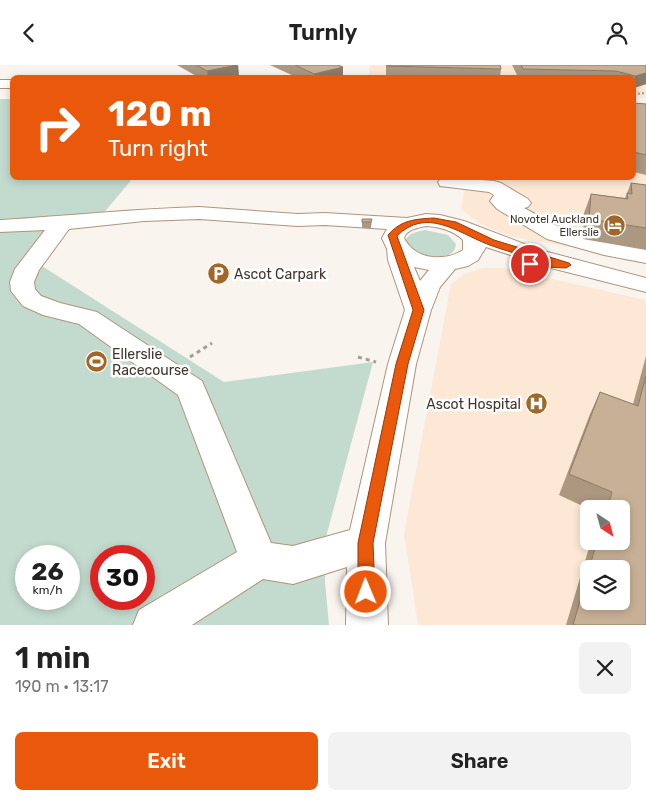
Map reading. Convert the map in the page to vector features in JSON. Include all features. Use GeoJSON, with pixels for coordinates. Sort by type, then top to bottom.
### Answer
{"type":"FeatureCollection","features":[{"type":"Feature","properties":{"kind":"street"},"geometry":{"type":"LineString","coordinates":[[446,185],[494,187],[555,222],[583,231]]}},
{"type":"Feature","properties":{"kind":"street"},"geometry":{"type":"LineString","coordinates":[[0,226],[199,213],[298,220],[325,219],[410,223],[424,215],[446,185]]}},
{"type":"Feature","properties":{"kind":"street"},"geometry":{"type":"LineString","coordinates":[[367,625],[366,543],[402,364],[418,310],[429,285],[453,262],[468,257],[474,251],[475,243],[473,238],[451,215],[446,185]]}},
{"type":"Feature","properties":{"kind":"street"},"geometry":{"type":"LineString","coordinates":[[507,195],[500,201],[504,205],[555,234],[604,248],[646,256]]}},
{"type":"Feature","properties":{"kind":"street"},"geometry":{"type":"LineString","coordinates":[[298,220],[356,231],[397,248],[408,257],[421,262],[500,261],[566,265]]}},
{"type":"Feature","properties":{"kind":"street"},"geometry":{"type":"LineString","coordinates":[[418,310],[393,235],[403,225],[434,220],[453,224],[491,242],[566,265],[646,285]]}},
{"type":"Feature","properties":{"kind":"street"},"geometry":{"type":"LineString","coordinates":[[62,223],[27,269],[22,282],[23,291],[32,301],[52,309],[88,318],[191,389],[259,560]]}},
{"type":"Feature","properties":{"kind":"street"},"geometry":{"type":"LineString","coordinates":[[154,625],[259,560],[293,565],[366,543]]}},
{"type":"Feature","properties":{"kind":"path"},"geometry":{"type":"LineString","coordinates":[[358,357],[380,363]]}},
{"type":"Feature","properties":{"kind":"shaded area"},"geometry":{"type":"Polygon","coordinates":[[[370,65],[595,65],[646,74],[646,98],[636,97],[636,75],[368,75],[370,65]]]}},
{"type":"Feature","properties":{"kind":"shaded area"},"geometry":{"type":"Polygon","coordinates":[[[636,118],[646,119],[646,259],[512,237],[471,218],[461,208],[467,180],[636,180],[636,118]]]}},
{"type":"Feature","properties":{"kind":"shaded area","name":"Ascot Hospital"},"geometry":{"type":"Polygon","coordinates":[[[482,268],[504,268],[646,300],[646,625],[418,625],[404,534],[451,284],[464,274],[482,268]]]}},
{"type":"Feature","properties":{"kind":"green space","name":"Ellerslie Racecourse"},"geometry":{"type":"Polygon","coordinates":[[[0,99],[10,99],[10,180],[131,180],[102,215],[73,217],[42,266],[224,382],[373,362],[326,537],[325,582],[329,625],[0,625],[0,99]]]}},
{"type":"Feature","properties":{"kind":"green space"},"geometry":{"type":"Polygon","coordinates":[[[425,230],[448,235],[456,244],[454,250],[450,254],[439,257],[416,253],[405,241],[416,232],[425,230]]]}},
{"type":"Feature","properties":{"kind":"building"},"geometry":{"type":"Polygon","coordinates":[[[196,65],[237,65],[207,71],[196,65]]]}},
{"type":"Feature","properties":{"kind":"building"},"geometry":{"type":"Polygon","coordinates":[[[295,65],[338,65],[343,67],[314,74],[295,65]]]}},
{"type":"Feature","properties":{"kind":"building"},"geometry":{"type":"Polygon","coordinates":[[[500,65],[501,69],[387,66],[500,65]]]}},
{"type":"Feature","properties":{"kind":"building"},"geometry":{"type":"Polygon","coordinates":[[[521,65],[646,65],[646,73],[636,76],[616,71],[523,69],[521,65]]]}},
{"type":"Feature","properties":{"kind":"building"},"geometry":{"type":"Polygon","coordinates":[[[636,103],[646,104],[646,155],[636,152],[636,103]]]}},
{"type":"Feature","properties":{"kind":"building"},"geometry":{"type":"Polygon","coordinates":[[[631,183],[646,185],[646,228],[589,219],[591,194],[628,199],[627,193],[632,194],[631,183]]]}},
{"type":"Feature","properties":{"kind":"building"},"geometry":{"type":"Polygon","coordinates":[[[362,219],[372,219],[371,222],[362,222],[362,219]]]}},
{"type":"Feature","properties":{"kind":"building"},"geometry":{"type":"Polygon","coordinates":[[[646,376],[646,625],[573,625],[580,601],[580,610],[630,610],[630,560],[592,560],[594,550],[630,550],[630,500],[610,500],[612,492],[569,474],[600,392],[638,406],[646,376]]]}},
{"type":"Feature","properties":{"kind":"place","name":"Novotel Auckland Ellerslie"},"geometry":{"type":"Point","coordinates":[615,225]}},
{"type":"Feature","properties":{"kind":"place","name":"Ascot Carpark"},"geometry":{"type":"Point","coordinates":[218,274]}},
{"type":"Feature","properties":{"kind":"place","name":"Ellerslie Racecourse"},"geometry":{"type":"Point","coordinates":[96,362]}},
{"type":"Feature","properties":{"kind":"place","name":"Ascot Hospital"},"geometry":{"type":"Point","coordinates":[537,404]}},
{"type":"Feature","properties":{"kind":"route"},"geometry":{"type":"LineString","coordinates":[[366,592],[366,543],[402,364],[418,310],[395,246],[393,235],[403,225],[434,220],[453,224],[491,242],[566,265],[530,264]]}}]}
